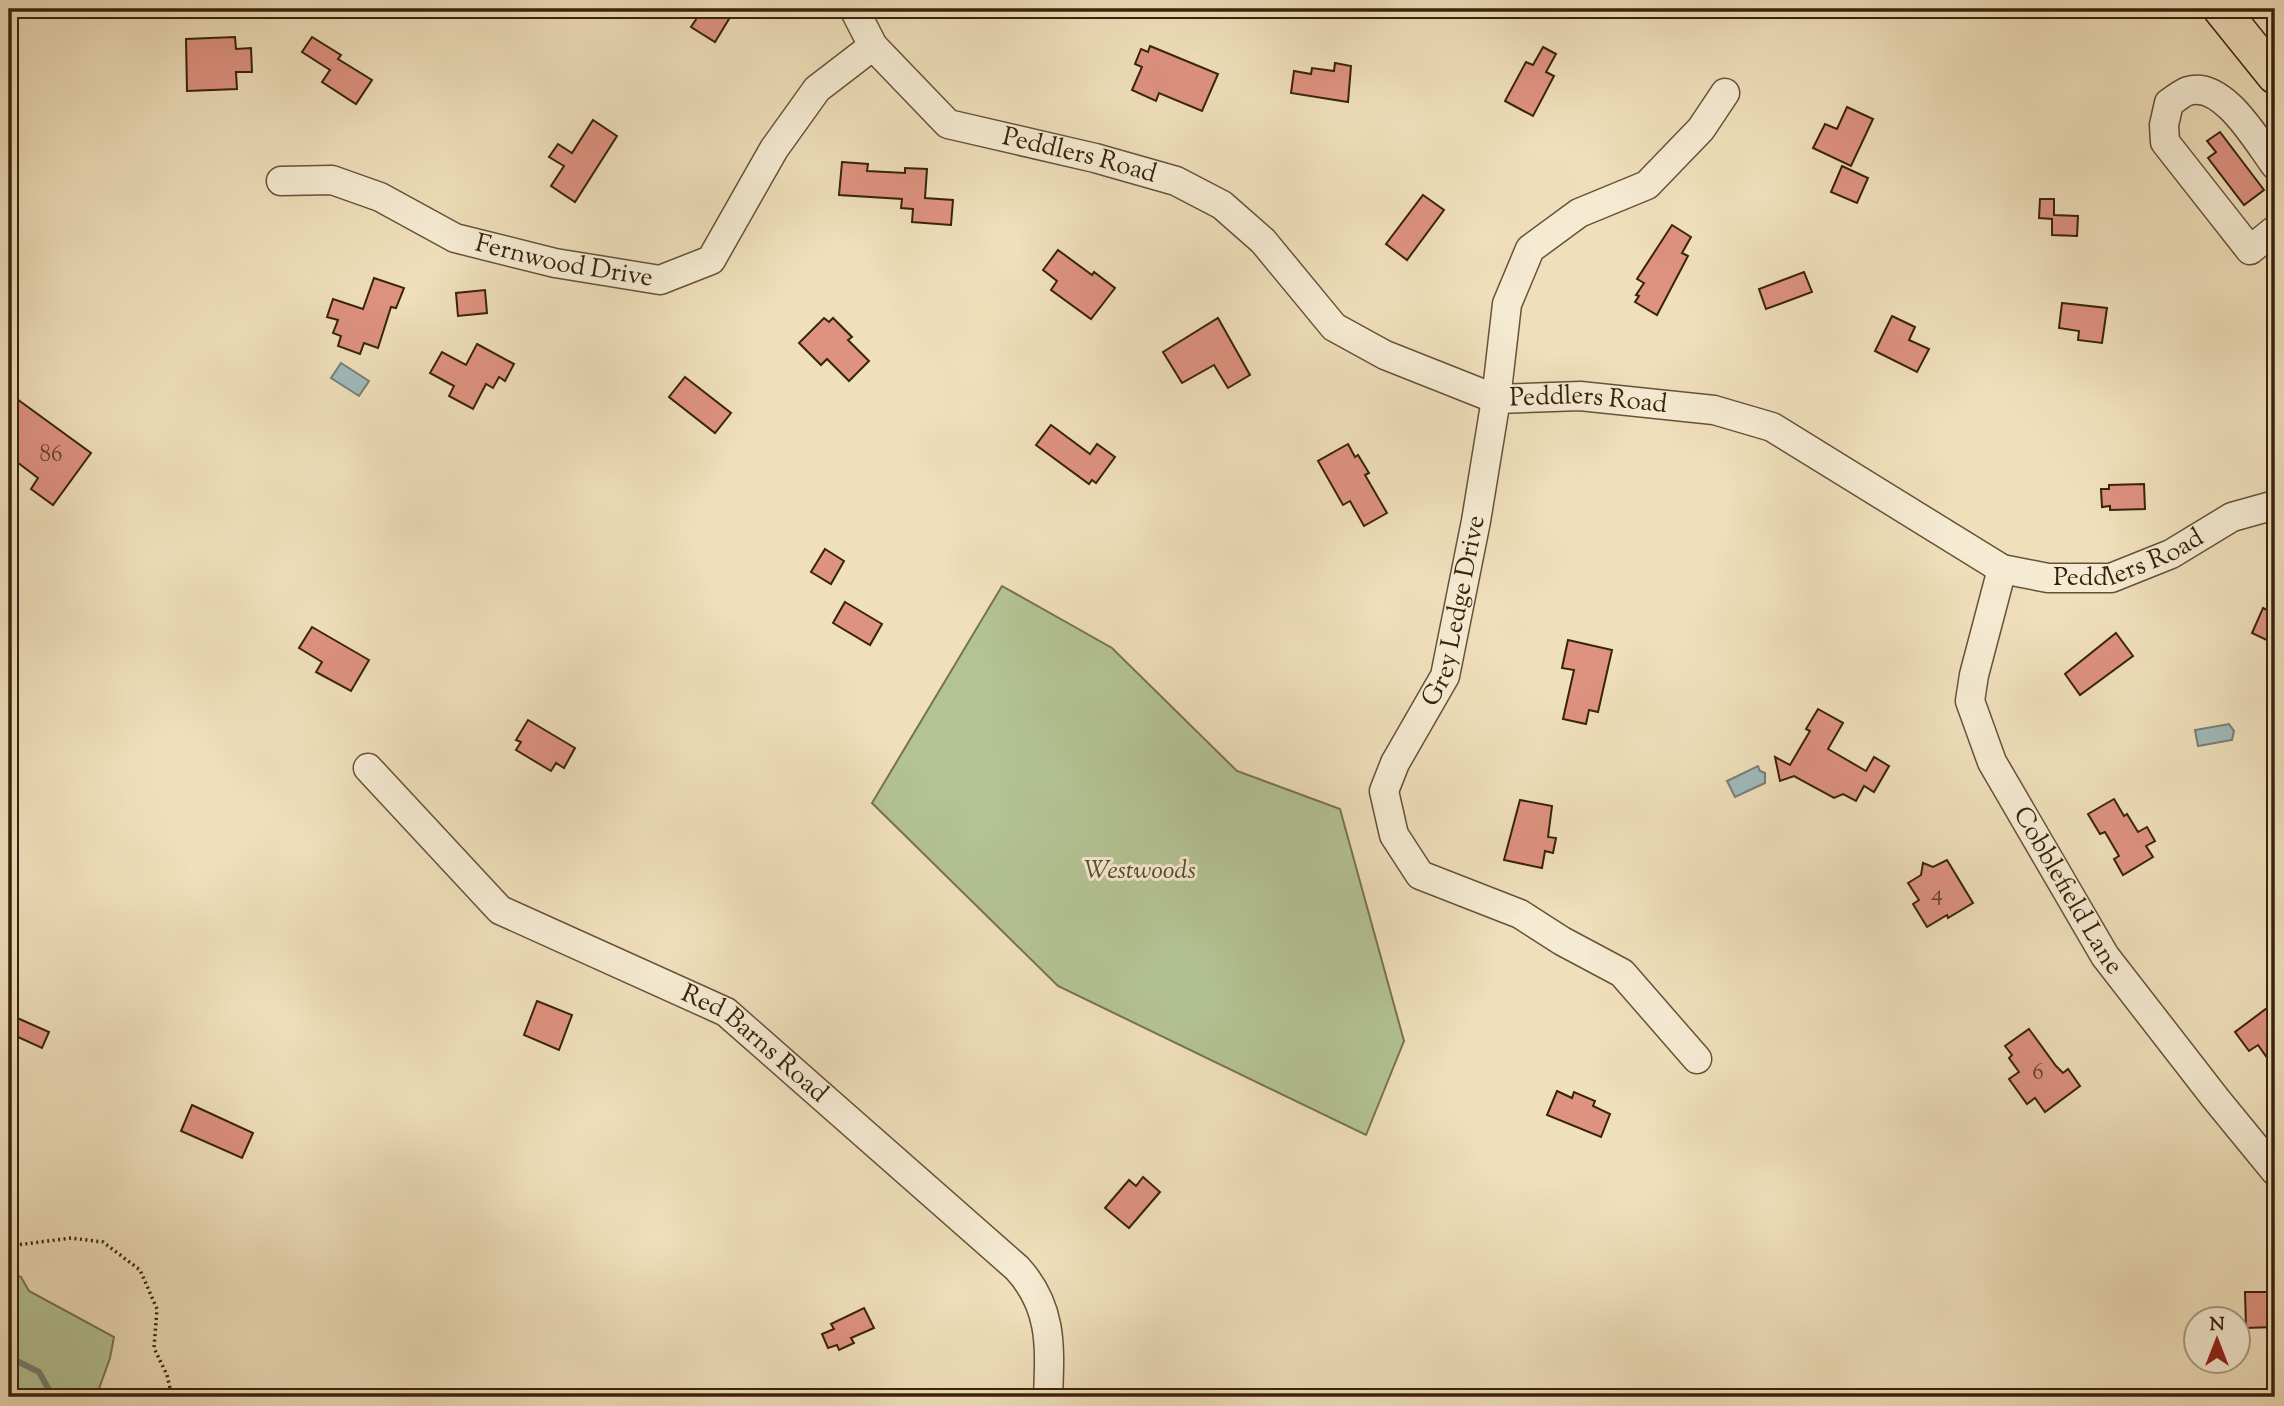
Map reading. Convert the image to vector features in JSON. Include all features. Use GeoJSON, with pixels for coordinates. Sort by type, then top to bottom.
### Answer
{"type":"FeatureCollection","features":[{"type":"Feature","properties":{"kind":"main road"},"geometry":{"type":"LineString","coordinates":[[2221,9],[2275,76]]}},
{"type":"Feature","properties":{"kind":"street","name":"Peddlers Road"},"geometry":{"type":"LineString","coordinates":[[854,9],[873,46],[948,124],[1095,158],[1177,181],[1222,205],[1263,242],[1334,327],[1385,355],[1496,399],[1580,396],[1714,410],[1772,427],[2002,569],[2048,578],[2111,578],[2171,554],[2232,517],[2275,505]]}},
{"type":"Feature","properties":{"kind":"street","name":"Fernwood Drive"},"geometry":{"type":"LineString","coordinates":[[281,181],[332,180],[380,197],[455,238],[555,263],[660,280],[710,260],[774,149],[817,89],[873,46]]}},
{"type":"Feature","properties":{"kind":"street"},"geometry":{"type":"LineString","coordinates":[[2275,164],[2224,100],[2207,90],[2187,91],[2169,103],[2164,125],[2165,142],[2250,250],[2269,235],[2179,133],[2177,124],[2180,111],[2191,101],[2204,100],[2216,106],[2275,184]]}},
{"type":"Feature","properties":{"kind":"street","name":"Grey Ledge Drive"},"geometry":{"type":"LineString","coordinates":[[1698,1059],[1622,973],[1562,941],[1520,914],[1420,875],[1394,835],[1384,791],[1395,763],[1445,676],[1476,521],[1496,399],[1507,304],[1530,249],[1578,214],[1647,185],[1701,129],[1725,93]]}},
{"type":"Feature","properties":{"kind":"street","name":"Cobblefield Lane"},"geometry":{"type":"LineString","coordinates":[[2002,569],[1974,675],[1970,701],[1992,762],[2105,956],[2275,1171]]}},
{"type":"Feature","properties":{"kind":"street","name":"Red Barns Road"},"geometry":{"type":"LineString","coordinates":[[368,768],[500,910],[726,1012],[1017,1268],[1031,1283],[1043,1310],[1049,1339],[1048,1397]]}},
{"type":"Feature","properties":{"kind":"path"},"geometry":{"type":"LineString","coordinates":[[9,1245],[71,1238],[103,1242],[140,1270],[157,1309],[154,1348],[167,1376],[172,1397]]}},
{"type":"Feature","properties":{"kind":"green space","name":"Westwoods"},"geometry":{"type":"Polygon","coordinates":[[[1002,586],[1112,648],[1237,771],[1340,809],[1404,1041],[1366,1135],[1058,986],[872,803],[1002,586]]]}},
{"type":"Feature","properties":{"kind":"green space"},"geometry":{"type":"Polygon","coordinates":[[[9,1272],[21,1277],[29,1291],[114,1337],[110,1358],[96,1397],[9,1397],[9,1272]]]}},
{"type":"Feature","properties":{"kind":"water"},"geometry":{"type":"Polygon","coordinates":[[[341,363],[369,381],[359,396],[331,378],[341,363]]]}},
{"type":"Feature","properties":{"kind":"water"},"geometry":{"type":"Polygon","coordinates":[[[2229,724],[2234,731],[2232,740],[2198,746],[2195,730],[2229,724]]]}},
{"type":"Feature","properties":{"kind":"water"},"geometry":{"type":"Polygon","coordinates":[[[1758,766],[1760,771],[1765,773],[1765,783],[1735,797],[1727,781],[1758,766]]]}},
{"type":"Feature","properties":{"kind":"building"},"geometry":{"type":"Polygon","coordinates":[[[703,9],[735,9],[715,42],[691,27],[703,9]]]}},
{"type":"Feature","properties":{"kind":"building"},"geometry":{"type":"Polygon","coordinates":[[[235,37],[236,49],[251,48],[252,72],[236,72],[237,89],[187,91],[186,39],[235,37]]]}},
{"type":"Feature","properties":{"kind":"building"},"geometry":{"type":"Polygon","coordinates":[[[312,37],[341,55],[338,59],[372,80],[356,104],[322,82],[330,70],[302,52],[312,37]]]}},
{"type":"Feature","properties":{"kind":"building"},"geometry":{"type":"Polygon","coordinates":[[[1150,46],[1218,74],[1202,111],[1159,93],[1156,101],[1132,90],[1142,67],[1135,64],[1141,49],[1148,52],[1150,46]]]}},
{"type":"Feature","properties":{"kind":"building"},"geometry":{"type":"Polygon","coordinates":[[[1543,47],[1556,54],[1546,72],[1554,76],[1533,116],[1505,101],[1526,62],[1533,65],[1543,47]]]}},
{"type":"Feature","properties":{"kind":"building"},"geometry":{"type":"Polygon","coordinates":[[[1335,63],[1351,66],[1348,102],[1291,93],[1294,71],[1311,74],[1312,68],[1334,71],[1335,63]]]}},
{"type":"Feature","properties":{"kind":"building"},"geometry":{"type":"Polygon","coordinates":[[[1847,107],[1873,119],[1851,166],[1813,148],[1825,124],[1837,129],[1847,107]]]}},
{"type":"Feature","properties":{"kind":"building"},"geometry":{"type":"Polygon","coordinates":[[[593,120],[617,136],[575,202],[551,186],[564,166],[549,157],[558,144],[572,153],[593,120]]]}},
{"type":"Feature","properties":{"kind":"building"},"geometry":{"type":"Polygon","coordinates":[[[2220,132],[2264,190],[2244,205],[2208,158],[2216,152],[2207,141],[2220,132]]]}},
{"type":"Feature","properties":{"kind":"building"},"geometry":{"type":"Polygon","coordinates":[[[842,162],[868,164],[867,171],[905,173],[905,168],[927,169],[925,198],[953,200],[951,225],[912,222],[913,209],[901,208],[902,199],[839,195],[842,162]]]}},
{"type":"Feature","properties":{"kind":"building"},"geometry":{"type":"Polygon","coordinates":[[[1842,166],[1868,178],[1857,203],[1831,192],[1842,166]]]}},
{"type":"Feature","properties":{"kind":"building"},"geometry":{"type":"Polygon","coordinates":[[[1423,195],[1444,210],[1407,260],[1386,244],[1423,195]]]}},
{"type":"Feature","properties":{"kind":"building"},"geometry":{"type":"Polygon","coordinates":[[[2040,199],[2054,199],[2054,215],[2078,216],[2077,236],[2052,235],[2052,219],[2039,218],[2040,199]]]}},
{"type":"Feature","properties":{"kind":"building"},"geometry":{"type":"Polygon","coordinates":[[[1672,225],[1691,237],[1682,253],[1688,256],[1657,315],[1635,302],[1644,283],[1637,279],[1672,225]]]}},
{"type":"Feature","properties":{"kind":"building"},"geometry":{"type":"Polygon","coordinates":[[[1058,250],[1115,288],[1091,319],[1051,290],[1057,281],[1043,270],[1058,250]]]}},
{"type":"Feature","properties":{"kind":"building"},"geometry":{"type":"Polygon","coordinates":[[[1804,272],[1812,292],[1766,309],[1759,289],[1804,272]]]}},
{"type":"Feature","properties":{"kind":"building"},"geometry":{"type":"Polygon","coordinates":[[[374,278],[404,288],[396,308],[391,307],[378,348],[364,343],[360,354],[338,346],[341,336],[333,333],[338,320],[327,317],[333,299],[363,309],[374,278]]]}},
{"type":"Feature","properties":{"kind":"building"},"geometry":{"type":"Polygon","coordinates":[[[485,290],[487,313],[458,316],[456,293],[485,290]]]}},
{"type":"Feature","properties":{"kind":"building"},"geometry":{"type":"Polygon","coordinates":[[[2062,303],[2107,308],[2102,343],[2078,340],[2079,331],[2059,328],[2062,303]]]}},
{"type":"Feature","properties":{"kind":"building"},"geometry":{"type":"Polygon","coordinates":[[[1892,316],[1915,327],[1909,340],[1929,349],[1917,372],[1875,351],[1892,316]]]}},
{"type":"Feature","properties":{"kind":"building"},"geometry":{"type":"Polygon","coordinates":[[[824,318],[829,322],[833,318],[852,337],[848,340],[869,361],[849,381],[827,359],[821,365],[799,343],[824,318]]]}},
{"type":"Feature","properties":{"kind":"building"},"geometry":{"type":"Polygon","coordinates":[[[1218,318],[1250,375],[1228,388],[1214,365],[1182,383],[1163,352],[1218,318]]]}},
{"type":"Feature","properties":{"kind":"building"},"geometry":{"type":"Polygon","coordinates":[[[477,344],[514,364],[505,381],[499,377],[493,388],[486,384],[473,409],[449,396],[454,386],[430,373],[442,352],[466,365],[477,344]]]}},
{"type":"Feature","properties":{"kind":"building"},"geometry":{"type":"Polygon","coordinates":[[[685,377],[731,413],[715,433],[669,397],[685,377]]]}},
{"type":"Feature","properties":{"kind":"building"},"geometry":{"type":"Polygon","coordinates":[[[17,399],[91,453],[53,505],[31,489],[38,478],[9,456],[9,450],[18,438],[9,432],[9,410],[17,399]]]}},
{"type":"Feature","properties":{"kind":"building"},"geometry":{"type":"Polygon","coordinates":[[[1051,425],[1090,454],[1097,444],[1115,457],[1096,483],[1092,480],[1089,484],[1036,445],[1051,425]]]}},
{"type":"Feature","properties":{"kind":"building"},"geometry":{"type":"Polygon","coordinates":[[[1348,444],[1369,473],[1365,475],[1387,513],[1364,526],[1350,501],[1343,505],[1318,461],[1348,444]]]}},
{"type":"Feature","properties":{"kind":"building"},"geometry":{"type":"Polygon","coordinates":[[[2144,484],[2145,509],[2110,510],[2110,506],[2102,507],[2101,489],[2109,489],[2109,485],[2144,484]]]}},
{"type":"Feature","properties":{"kind":"building"},"geometry":{"type":"Polygon","coordinates":[[[825,549],[844,561],[831,584],[811,572],[825,549]]]}},
{"type":"Feature","properties":{"kind":"building"},"geometry":{"type":"Polygon","coordinates":[[[845,602],[882,624],[870,645],[833,623],[845,602]]]}},
{"type":"Feature","properties":{"kind":"building"},"geometry":{"type":"Polygon","coordinates":[[[2263,608],[2275,614],[2275,644],[2252,633],[2263,608]]]}},
{"type":"Feature","properties":{"kind":"building"},"geometry":{"type":"Polygon","coordinates":[[[312,627],[369,660],[351,691],[316,672],[322,662],[299,648],[312,627]]]}},
{"type":"Feature","properties":{"kind":"building"},"geometry":{"type":"Polygon","coordinates":[[[2116,633],[2133,656],[2080,695],[2065,674],[2116,633]]]}},
{"type":"Feature","properties":{"kind":"building"},"geometry":{"type":"Polygon","coordinates":[[[1568,640],[1612,650],[1598,712],[1589,710],[1586,724],[1563,719],[1574,670],[1562,668],[1568,640]]]}},
{"type":"Feature","properties":{"kind":"building"},"geometry":{"type":"Polygon","coordinates":[[[1818,709],[1843,723],[1828,749],[1866,771],[1874,757],[1889,766],[1874,792],[1864,786],[1856,801],[1843,794],[1834,798],[1794,776],[1780,781],[1775,757],[1790,765],[1810,731],[1806,729],[1818,709]]]}},
{"type":"Feature","properties":{"kind":"building"},"geometry":{"type":"Polygon","coordinates":[[[528,720],[575,748],[564,768],[556,763],[551,771],[516,750],[521,742],[516,740],[528,720]]]}},
{"type":"Feature","properties":{"kind":"building"},"geometry":{"type":"Polygon","coordinates":[[[2114,799],[2138,832],[2147,827],[2155,841],[2146,846],[2153,857],[2123,875],[2114,859],[2119,856],[2105,832],[2100,834],[2088,814],[2114,799]]]}},
{"type":"Feature","properties":{"kind":"building"},"geometry":{"type":"Polygon","coordinates":[[[1520,800],[1552,806],[1548,837],[1556,838],[1553,853],[1545,851],[1542,868],[1504,860],[1520,800]]]}},
{"type":"Feature","properties":{"kind":"building"},"geometry":{"type":"Polygon","coordinates":[[[1947,860],[1973,903],[1927,927],[1913,904],[1919,900],[1908,883],[1921,875],[1923,863],[1933,867],[1947,860]]]}},
{"type":"Feature","properties":{"kind":"building"},"geometry":{"type":"Polygon","coordinates":[[[537,1001],[572,1015],[559,1050],[524,1035],[537,1001]]]}},
{"type":"Feature","properties":{"kind":"building"},"geometry":{"type":"Polygon","coordinates":[[[2275,1002],[2275,1069],[2258,1045],[2249,1051],[2235,1032],[2275,1002]]]}},
{"type":"Feature","properties":{"kind":"building"},"geometry":{"type":"Polygon","coordinates":[[[15,1017],[49,1032],[42,1048],[9,1033],[15,1017]]]}},
{"type":"Feature","properties":{"kind":"building"},"geometry":{"type":"Polygon","coordinates":[[[2029,1029],[2056,1066],[2063,1073],[2068,1069],[2080,1086],[2045,1112],[2035,1098],[2027,1104],[2009,1079],[2019,1072],[2009,1058],[2012,1055],[2005,1046],[2029,1029]]]}},
{"type":"Feature","properties":{"kind":"building"},"geometry":{"type":"Polygon","coordinates":[[[1557,1091],[1572,1098],[1574,1092],[1595,1101],[1593,1106],[1610,1114],[1601,1137],[1547,1115],[1557,1091]]]}},
{"type":"Feature","properties":{"kind":"building"},"geometry":{"type":"Polygon","coordinates":[[[192,1105],[253,1133],[242,1158],[181,1131],[192,1105]]]}},
{"type":"Feature","properties":{"kind":"building"},"geometry":{"type":"Polygon","coordinates":[[[1143,1177],[1160,1192],[1129,1228],[1105,1208],[1129,1180],[1136,1186],[1143,1177]]]}},
{"type":"Feature","properties":{"kind":"building"},"geometry":{"type":"Polygon","coordinates":[[[2245,1292],[2269,1292],[2269,1297],[2275,1297],[2275,1327],[2252,1328],[2252,1304],[2245,1304],[2245,1292]]]}},
{"type":"Feature","properties":{"kind":"building"},"geometry":{"type":"Polygon","coordinates":[[[864,1308],[874,1328],[851,1338],[854,1343],[839,1350],[837,1345],[828,1348],[822,1334],[834,1329],[831,1324],[864,1308]]]}},
{"type":"Feature","properties":{"kind":"waterway"},"geometry":{"type":"LineString","coordinates":[[9,1357],[39,1372],[53,1397]]}}]}
